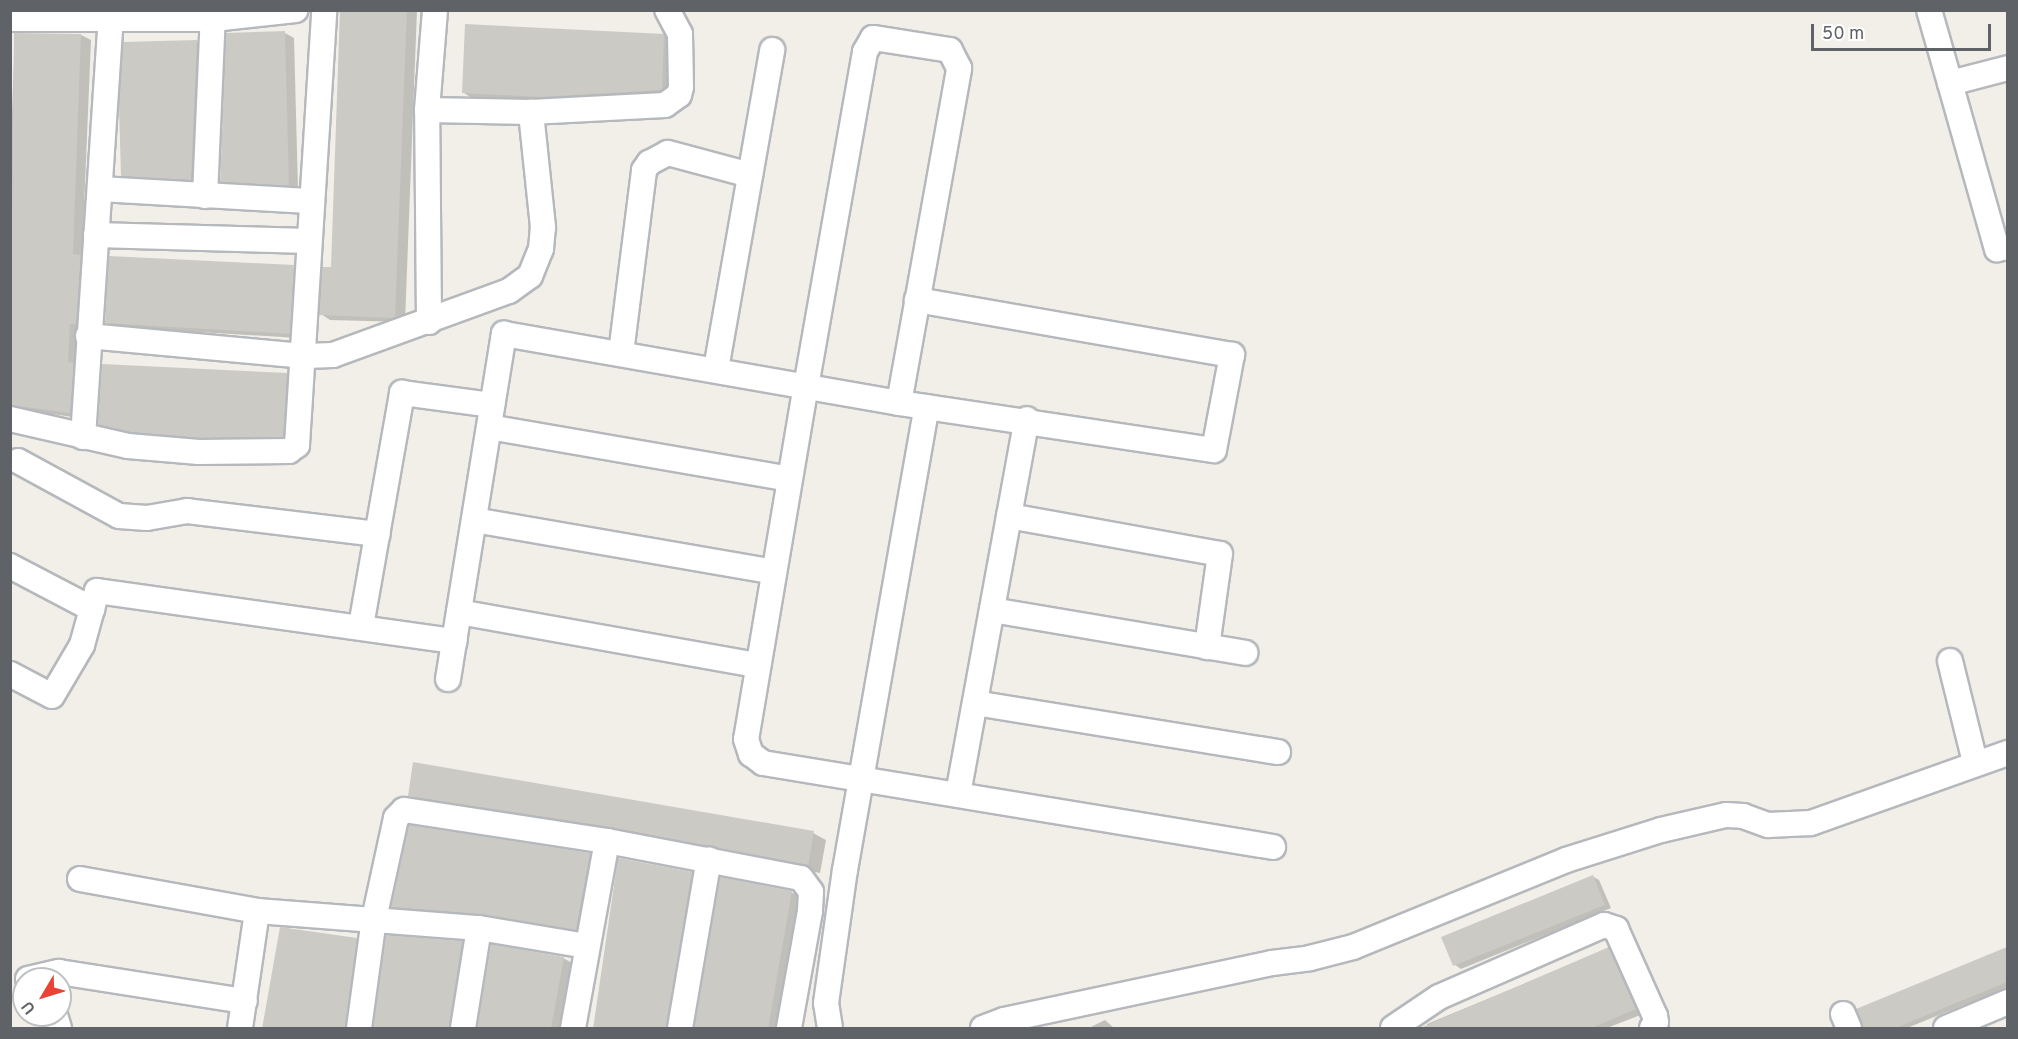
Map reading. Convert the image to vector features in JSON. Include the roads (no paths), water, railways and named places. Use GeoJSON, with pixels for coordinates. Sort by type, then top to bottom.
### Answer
{"type":"FeatureCollection","features":[{"type":"Feature","properties":{"kind":"street"},"geometry":{"type":"LineString","coordinates":[[10,19],[213,15],[296,10]]}},
{"type":"Feature","properties":{"kind":"street"},"geometry":{"type":"LineString","coordinates":[[10,419],[128,446],[199,452],[289,452],[297,445],[305,356],[309,201],[324,10]]}},
{"type":"Feature","properties":{"kind":"street"},"geometry":{"type":"LineString","coordinates":[[429,322],[427,110],[435,10]]}},
{"type":"Feature","properties":{"kind":"street"},"geometry":{"type":"LineString","coordinates":[[427,110],[531,112],[653,109],[673,100],[681,87],[680,34],[667,10]]}},
{"type":"Feature","properties":{"kind":"street"},"geometry":{"type":"LineString","coordinates":[[1929,10],[1996,249],[2007,247]]}},
{"type":"Feature","properties":{"kind":"street"},"geometry":{"type":"LineString","coordinates":[[205,196],[213,15]]}},
{"type":"Feature","properties":{"kind":"street"},"geometry":{"type":"LineString","coordinates":[[82,437],[111,16]]}},
{"type":"Feature","properties":{"kind":"street"},"geometry":{"type":"LineString","coordinates":[[899,403],[959,68],[954,54],[944,48],[873,38],[866,44],[758,664],[746,739],[751,754],[763,763],[860,777],[1273,847]]}},
{"type":"Feature","properties":{"kind":"street"},"geometry":{"type":"LineString","coordinates":[[716,369],[772,50]]}},
{"type":"Feature","properties":{"kind":"street"},"geometry":{"type":"LineString","coordinates":[[1950,83],[2007,68]]}},
{"type":"Feature","properties":{"kind":"street"},"geometry":{"type":"LineString","coordinates":[[88,336],[305,356],[333,355],[429,322],[515,288],[530,276],[536,266],[543,227],[531,112]]}},
{"type":"Feature","properties":{"kind":"street"},"geometry":{"type":"LineString","coordinates":[[621,353],[644,170],[649,163],[668,153],[750,175]]}},
{"type":"Feature","properties":{"kind":"street"},"geometry":{"type":"LineString","coordinates":[[100,189],[309,201]]}},
{"type":"Feature","properties":{"kind":"street"},"geometry":{"type":"LineString","coordinates":[[96,235],[309,241]]}},
{"type":"Feature","properties":{"kind":"street"},"geometry":{"type":"LineString","coordinates":[[448,679],[504,334],[716,369],[899,403],[1026,419],[1214,450],[1232,355],[917,300]]}},
{"type":"Feature","properties":{"kind":"street"},"geometry":{"type":"LineString","coordinates":[[361,626],[402,393],[490,416],[790,479]]}},
{"type":"Feature","properties":{"kind":"street"},"geometry":{"type":"LineString","coordinates":[[830,1029],[825,1003],[860,777],[927,406]]}},
{"type":"Feature","properties":{"kind":"street"},"geometry":{"type":"LineString","coordinates":[[958,794],[1026,419]]}},
{"type":"Feature","properties":{"kind":"street"},"geometry":{"type":"LineString","coordinates":[[18,461],[119,516],[147,518],[187,511],[378,534]]}},
{"type":"Feature","properties":{"kind":"street"},"geometry":{"type":"LineString","coordinates":[[1009,516],[1220,554],[1207,647]]}},
{"type":"Feature","properties":{"kind":"street"},"geometry":{"type":"LineString","coordinates":[[474,520],[774,572]]}},
{"type":"Feature","properties":{"kind":"street"},"geometry":{"type":"LineString","coordinates":[[10,566],[92,609]]}},
{"type":"Feature","properties":{"kind":"street"},"geometry":{"type":"LineString","coordinates":[[10,674],[52,696],[82,645],[97,591],[454,640]]}},
{"type":"Feature","properties":{"kind":"street"},"geometry":{"type":"LineString","coordinates":[[992,610],[1245,654]]}},
{"type":"Feature","properties":{"kind":"street"},"geometry":{"type":"LineString","coordinates":[[459,612],[758,664]]}},
{"type":"Feature","properties":{"kind":"street"},"geometry":{"type":"LineString","coordinates":[[1950,661],[1975,762]]}},
{"type":"Feature","properties":{"kind":"street"},"geometry":{"type":"LineString","coordinates":[[975,703],[1278,752]]}},
{"type":"Feature","properties":{"kind":"street"},"geometry":{"type":"LineString","coordinates":[[982,1029],[1004,1020],[1071,1018],[1353,947],[1566,860],[1706,817],[1743,816],[1768,825],[1811,823],[1975,762],[2007,753]]}},
{"type":"Feature","properties":{"kind":"street"},"geometry":{"type":"LineString","coordinates":[[359,1029],[374,919],[396,818],[404,810],[607,841],[784,873],[801,879],[811,892],[789,1029]]}},
{"type":"Feature","properties":{"kind":"street"},"geometry":{"type":"LineString","coordinates":[[573,1029],[586,946],[607,841]]}},
{"type":"Feature","properties":{"kind":"street"},"geometry":{"type":"LineString","coordinates":[[681,1029],[709,859]]}},
{"type":"Feature","properties":{"kind":"street"},"geometry":{"type":"LineString","coordinates":[[80,879],[257,911],[479,928],[586,946]]}},
{"type":"Feature","properties":{"kind":"street"},"geometry":{"type":"LineString","coordinates":[[240,1029],[257,911]]}},
{"type":"Feature","properties":{"kind":"street"},"geometry":{"type":"LineString","coordinates":[[1393,1029],[1439,997],[1604,925],[1616,929],[1655,1016],[1656,1022],[1652,1029]]}},
{"type":"Feature","properties":{"kind":"street"},"geometry":{"type":"LineString","coordinates":[[463,1029],[479,928]]}},
{"type":"Feature","properties":{"kind":"street"},"geometry":{"type":"LineString","coordinates":[[72,973],[245,1002]]}},
{"type":"Feature","properties":{"kind":"street"},"geometry":{"type":"LineString","coordinates":[[1946,1029],[2007,1002]]}}]}
